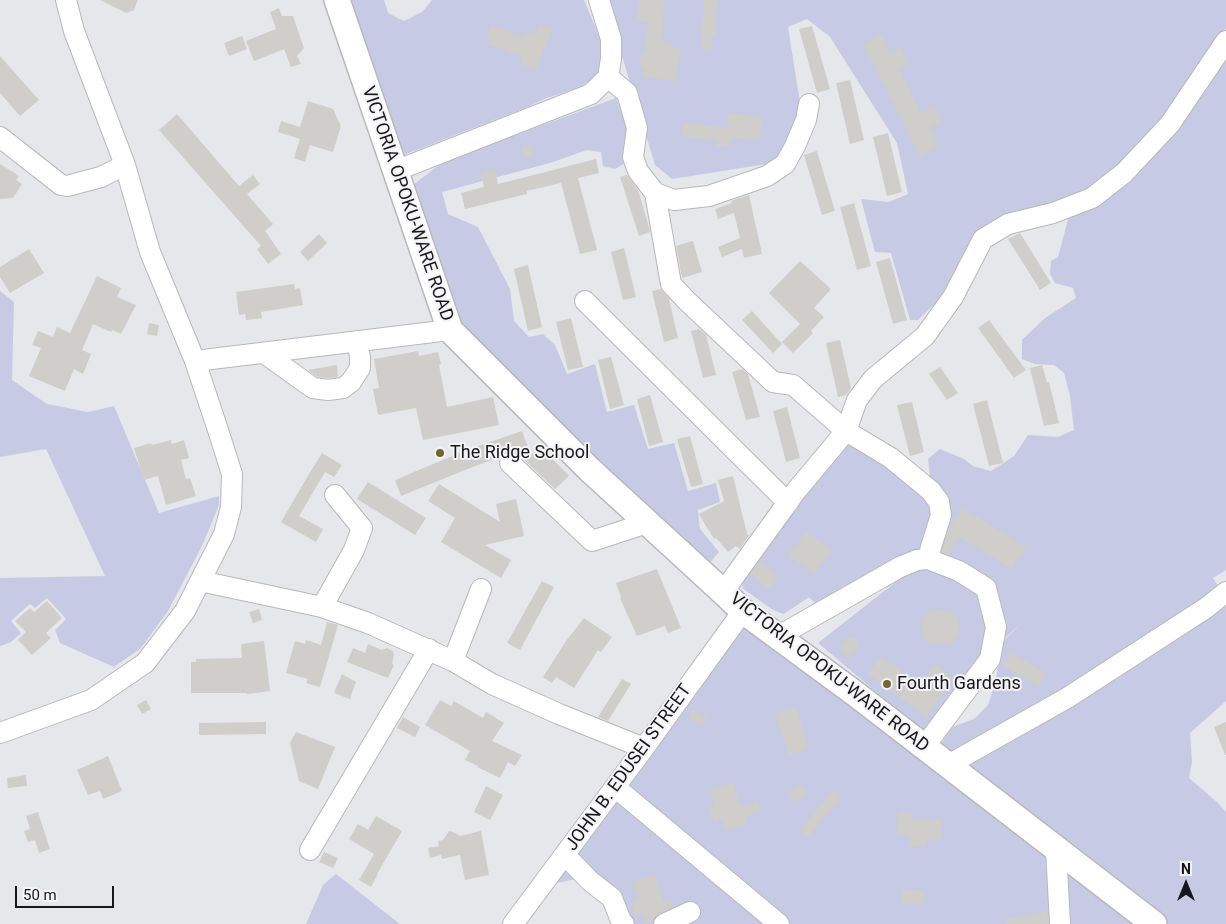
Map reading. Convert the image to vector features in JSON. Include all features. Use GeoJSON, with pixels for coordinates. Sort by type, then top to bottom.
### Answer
{"type":"FeatureCollection","features":[{"type":"Feature","properties":{"kind":"main road","name":"VICTORIA OPOKU-WARE ROAD"},"geometry":{"type":"LineString","coordinates":[[337,0],[450,330],[590,470],[743,611],[857,695],[1154,924]]}},
{"type":"Feature","properties":{"kind":"street"},"geometry":{"type":"LineString","coordinates":[[0,733],[91,700],[145,663],[185,611],[224,534],[231,507],[232,474],[195,362],[150,252],[125,165],[74,31],[66,0]]}},
{"type":"Feature","properties":{"kind":"street"},"geometry":{"type":"LineString","coordinates":[[395,171],[591,94],[608,77],[611,59],[611,39],[599,0]]}},
{"type":"Feature","properties":{"kind":"street"},"geometry":{"type":"LineString","coordinates":[[724,592],[788,503],[846,431],[857,400],[873,379],[925,336],[953,297],[982,240],[1008,224],[1053,213],[1092,198],[1124,173],[1170,124],[1226,41]]}},
{"type":"Feature","properties":{"kind":"street"},"geometry":{"type":"LineString","coordinates":[[608,77],[627,93],[637,128],[633,157],[638,171],[655,193],[672,284],[687,301],[773,382],[793,385],[846,431],[891,458],[931,491],[939,502],[941,515],[928,559]]}},
{"type":"Feature","properties":{"kind":"street"},"geometry":{"type":"LineString","coordinates":[[655,193],[674,200],[709,196],[767,176],[785,164],[806,120],[809,104]]}},
{"type":"Feature","properties":{"kind":"street"},"geometry":{"type":"LineString","coordinates":[[0,137],[61,185],[67,186],[101,177],[125,165]]}},
{"type":"Feature","properties":{"kind":"street"},"geometry":{"type":"LineString","coordinates":[[585,301],[788,503]]}},
{"type":"Feature","properties":{"kind":"street"},"geometry":{"type":"LineString","coordinates":[[195,362],[450,330]]}},
{"type":"Feature","properties":{"kind":"street"},"geometry":{"type":"LineString","coordinates":[[264,353],[314,388],[328,390],[343,388],[351,382],[360,368],[357,341]]}},
{"type":"Feature","properties":{"kind":"street"},"geometry":{"type":"LineString","coordinates":[[510,463],[592,541],[647,523]]}},
{"type":"Feature","properties":{"kind":"street"},"geometry":{"type":"LineString","coordinates":[[322,607],[354,550],[362,528],[335,495]]}},
{"type":"Feature","properties":{"kind":"street"},"geometry":{"type":"LineString","coordinates":[[777,637],[917,560],[928,559],[960,571],[986,588],[996,626],[990,659],[924,747]]}},
{"type":"Feature","properties":{"kind":"street"},"geometry":{"type":"LineString","coordinates":[[200,581],[322,607],[368,623],[453,660],[492,684],[559,714],[644,748]]}},
{"type":"Feature","properties":{"kind":"street"},"geometry":{"type":"LineString","coordinates":[[453,660],[481,589]]}},
{"type":"Feature","properties":{"kind":"street"},"geometry":{"type":"LineString","coordinates":[[948,765],[1067,698],[1206,608],[1226,592]]}},
{"type":"Feature","properties":{"kind":"street","name":"JOHN B. EDUSEI STREET"},"geometry":{"type":"LineString","coordinates":[[513,924],[743,611]]}},
{"type":"Feature","properties":{"kind":"street"},"geometry":{"type":"LineString","coordinates":[[310,850],[429,649]]}},
{"type":"Feature","properties":{"kind":"street"},"geometry":{"type":"LineString","coordinates":[[615,787],[779,924]]}},
{"type":"Feature","properties":{"kind":"street"},"geometry":{"type":"LineString","coordinates":[[1056,849],[1060,924]]}},
{"type":"Feature","properties":{"kind":"street"},"geometry":{"type":"LineString","coordinates":[[565,855],[590,882],[612,898],[620,920],[624,924]]}},
{"type":"Feature","properties":{"kind":"street"},"geometry":{"type":"LineString","coordinates":[[664,924],[690,912]]}},
{"type":"Feature","properties":{"kind":"shaded area"},"geometry":{"type":"Polygon","coordinates":[[[344,0],[384,0],[388,13],[404,21],[422,12],[432,0],[584,0],[602,43],[603,65],[596,78],[577,88],[544,99],[401,156],[344,0]]]}},
{"type":"Feature","properties":{"kind":"shaded area"},"geometry":{"type":"Polygon","coordinates":[[[605,0],[1226,0],[1226,28],[1177,104],[1130,159],[1074,200],[1008,219],[944,295],[918,320],[910,320],[891,253],[875,252],[861,199],[889,202],[908,194],[897,143],[830,37],[807,19],[788,27],[802,115],[787,146],[773,163],[672,179],[655,165],[605,0]]]}},
{"type":"Feature","properties":{"kind":"shaded area"},"geometry":{"type":"Polygon","coordinates":[[[1226,56],[1226,570],[1213,578],[1226,598],[1226,701],[1190,733],[1192,762],[1189,778],[1226,812],[1226,924],[629,924],[576,879],[556,883],[570,859],[745,619],[1068,873],[940,745],[952,727],[974,719],[988,705],[996,680],[999,645],[1022,623],[981,659],[924,732],[818,643],[897,581],[823,612],[809,597],[784,614],[773,610],[742,588],[744,575],[845,444],[892,463],[917,481],[930,475],[928,459],[940,449],[962,458],[973,466],[991,471],[1014,456],[1028,435],[1058,437],[1074,430],[1070,396],[1064,373],[1054,365],[1035,364],[1022,359],[1022,340],[1045,318],[1076,298],[1073,288],[1055,283],[1050,274],[1051,261],[1058,257],[1070,212],[1090,204],[1226,56]]]}},
{"type":"Feature","properties":{"kind":"shaded area"},"geometry":{"type":"Polygon","coordinates":[[[616,98],[628,127],[629,161],[615,169],[603,166],[601,152],[587,150],[550,163],[442,192],[448,214],[478,227],[510,289],[514,321],[529,337],[543,334],[555,345],[567,374],[595,364],[607,412],[634,405],[648,449],[674,443],[688,491],[716,483],[720,502],[698,510],[700,529],[719,552],[706,567],[457,319],[413,185],[443,162],[616,98]]]}},
{"type":"Feature","properties":{"kind":"shaded area"},"geometry":{"type":"Polygon","coordinates":[[[0,291],[14,302],[12,380],[47,404],[88,412],[114,406],[159,513],[219,496],[219,505],[202,546],[168,611],[141,648],[114,667],[60,643],[55,630],[66,619],[47,598],[35,608],[30,604],[11,621],[21,633],[11,642],[0,646],[0,578],[105,576],[46,449],[0,457],[0,291]]]}},
{"type":"Feature","properties":{"kind":"shaded area"},"geometry":{"type":"Polygon","coordinates":[[[336,874],[400,924],[306,924],[323,885],[336,874]]]}},
{"type":"Feature","properties":{"kind":"building"},"geometry":{"type":"Polygon","coordinates":[[[100,0],[138,0],[134,10],[126,13],[100,0]]]}},
{"type":"Feature","properties":{"kind":"building"},"geometry":{"type":"Polygon","coordinates":[[[639,0],[664,0],[662,42],[671,43],[671,47],[680,48],[676,81],[642,77],[644,67],[640,67],[641,53],[645,53],[648,22],[637,21],[639,0]]]}},
{"type":"Feature","properties":{"kind":"building"},"geometry":{"type":"Polygon","coordinates":[[[703,0],[717,0],[715,36],[712,36],[712,49],[702,49],[703,0]]]}},
{"type":"Feature","properties":{"kind":"building"},"geometry":{"type":"Polygon","coordinates":[[[279,8],[282,16],[293,16],[304,48],[297,56],[301,64],[291,67],[284,49],[254,61],[246,41],[276,29],[270,12],[279,8]]]}},
{"type":"Feature","properties":{"kind":"building"},"geometry":{"type":"Polygon","coordinates":[[[540,24],[553,28],[536,70],[520,64],[522,57],[487,44],[492,25],[523,37],[525,31],[536,35],[540,24]]]}},
{"type":"Feature","properties":{"kind":"building"},"geometry":{"type":"Polygon","coordinates":[[[812,26],[830,89],[817,93],[799,29],[812,26]]]}},
{"type":"Feature","properties":{"kind":"building"},"geometry":{"type":"Polygon","coordinates":[[[881,35],[890,53],[901,47],[909,64],[899,69],[921,113],[934,106],[942,122],[929,128],[939,146],[920,156],[863,44],[881,35]]]}},
{"type":"Feature","properties":{"kind":"building"},"geometry":{"type":"Polygon","coordinates":[[[242,36],[247,49],[229,56],[224,43],[242,36]]]}},
{"type":"Feature","properties":{"kind":"building"},"geometry":{"type":"Polygon","coordinates":[[[0,56],[39,100],[20,116],[0,93],[0,56]]]}},
{"type":"Feature","properties":{"kind":"building"},"geometry":{"type":"Polygon","coordinates":[[[850,80],[864,140],[850,144],[836,83],[850,80]]]}},
{"type":"Feature","properties":{"kind":"building"},"geometry":{"type":"Polygon","coordinates":[[[308,101],[333,109],[341,126],[333,152],[310,145],[305,162],[294,158],[300,139],[278,132],[281,121],[300,127],[308,101]]]}},
{"type":"Feature","properties":{"kind":"building"},"geometry":{"type":"Polygon","coordinates":[[[728,113],[762,117],[759,140],[732,138],[730,147],[715,146],[716,140],[682,137],[683,123],[727,128],[728,113]]]}},
{"type":"Feature","properties":{"kind":"building"},"geometry":{"type":"Polygon","coordinates":[[[177,114],[239,186],[253,175],[260,184],[247,194],[273,224],[265,231],[281,254],[268,264],[257,249],[261,246],[159,130],[177,114]]]}},
{"type":"Feature","properties":{"kind":"building"},"geometry":{"type":"Polygon","coordinates":[[[888,133],[902,192],[887,196],[873,137],[888,133]]]}},
{"type":"Feature","properties":{"kind":"building"},"geometry":{"type":"Polygon","coordinates":[[[532,145],[534,156],[524,157],[522,146],[532,145]]]}},
{"type":"Feature","properties":{"kind":"building"},"geometry":{"type":"Polygon","coordinates":[[[817,151],[835,211],[822,215],[804,155],[817,151]]]}},
{"type":"Feature","properties":{"kind":"building"},"geometry":{"type":"Polygon","coordinates":[[[596,159],[599,173],[578,178],[597,250],[580,254],[561,183],[527,191],[527,194],[465,209],[461,193],[484,187],[480,172],[495,169],[498,184],[596,159]]]}},
{"type":"Feature","properties":{"kind":"building"},"geometry":{"type":"Polygon","coordinates":[[[0,164],[19,176],[16,180],[22,184],[13,198],[0,199],[0,164]]]}},
{"type":"Feature","properties":{"kind":"building"},"geometry":{"type":"Polygon","coordinates":[[[627,175],[638,190],[650,232],[639,236],[620,177],[627,175]]]}},
{"type":"Feature","properties":{"kind":"building"},"geometry":{"type":"Polygon","coordinates":[[[749,195],[762,254],[744,258],[742,249],[722,257],[718,247],[740,238],[734,213],[718,219],[715,209],[749,195]]]}},
{"type":"Feature","properties":{"kind":"building"},"geometry":{"type":"Polygon","coordinates":[[[854,203],[871,266],[857,270],[840,207],[854,203]]]}},
{"type":"Feature","properties":{"kind":"building"},"geometry":{"type":"Polygon","coordinates":[[[1020,233],[1051,283],[1040,290],[1008,239],[1020,233]]]}},
{"type":"Feature","properties":{"kind":"building"},"geometry":{"type":"Polygon","coordinates":[[[319,234],[327,243],[308,261],[300,252],[319,234]]]}},
{"type":"Feature","properties":{"kind":"building"},"geometry":{"type":"Polygon","coordinates":[[[693,241],[702,272],[682,278],[676,246],[693,241]]]}},
{"type":"Feature","properties":{"kind":"building"},"geometry":{"type":"Polygon","coordinates":[[[624,248],[636,297],[623,300],[611,252],[624,248]]]}},
{"type":"Feature","properties":{"kind":"building"},"geometry":{"type":"Polygon","coordinates":[[[29,249],[44,273],[10,293],[0,277],[0,267],[29,249]]]}},
{"type":"Feature","properties":{"kind":"building"},"geometry":{"type":"Polygon","coordinates":[[[890,258],[907,320],[893,324],[876,262],[890,258]]]}},
{"type":"Feature","properties":{"kind":"building"},"geometry":{"type":"Polygon","coordinates":[[[800,261],[831,289],[814,308],[824,317],[811,331],[813,333],[793,353],[782,342],[800,324],[769,293],[800,261]]]}},
{"type":"Feature","properties":{"kind":"building"},"geometry":{"type":"Polygon","coordinates":[[[528,265],[542,327],[528,331],[514,269],[528,265]]]}},
{"type":"Feature","properties":{"kind":"building"},"geometry":{"type":"Polygon","coordinates":[[[97,276],[121,288],[117,297],[136,305],[121,334],[93,324],[82,350],[91,354],[83,374],[74,369],[65,391],[29,376],[41,348],[32,345],[38,331],[53,337],[57,327],[70,333],[97,276]]]}},
{"type":"Feature","properties":{"kind":"building"},"geometry":{"type":"Polygon","coordinates":[[[294,284],[295,289],[300,288],[303,305],[261,312],[262,318],[246,320],[245,314],[239,315],[236,292],[294,284]]]}},
{"type":"Feature","properties":{"kind":"building"},"geometry":{"type":"Polygon","coordinates":[[[661,289],[669,299],[678,338],[664,342],[652,291],[661,289]]]}},
{"type":"Feature","properties":{"kind":"building"},"geometry":{"type":"Polygon","coordinates":[[[752,311],[782,344],[773,353],[742,320],[752,311]]]}},
{"type":"Feature","properties":{"kind":"building"},"geometry":{"type":"Polygon","coordinates":[[[571,318],[583,367],[568,370],[556,322],[571,318]]]}},
{"type":"Feature","properties":{"kind":"building"},"geometry":{"type":"Polygon","coordinates":[[[989,320],[1026,370],[1014,378],[978,328],[989,320]]]}},
{"type":"Feature","properties":{"kind":"building"},"geometry":{"type":"Polygon","coordinates":[[[149,323],[159,325],[157,336],[147,334],[149,323]]]}},
{"type":"Feature","properties":{"kind":"building"},"geometry":{"type":"Polygon","coordinates":[[[699,329],[706,335],[716,375],[703,378],[691,331],[699,329]]]}},
{"type":"Feature","properties":{"kind":"building"},"geometry":{"type":"Polygon","coordinates":[[[840,340],[851,388],[846,395],[838,397],[826,343],[840,340]]]}},
{"type":"Feature","properties":{"kind":"building"},"geometry":{"type":"Polygon","coordinates":[[[418,351],[419,356],[438,352],[447,407],[493,397],[499,425],[423,440],[416,408],[378,415],[373,389],[379,388],[374,359],[418,351]]]}},
{"type":"Feature","properties":{"kind":"building"},"geometry":{"type":"Polygon","coordinates":[[[611,357],[624,405],[610,409],[598,360],[611,357]]]}},
{"type":"Feature","properties":{"kind":"building"},"geometry":{"type":"Polygon","coordinates":[[[337,365],[338,377],[318,377],[308,370],[337,365]]]}},
{"type":"Feature","properties":{"kind":"building"},"geometry":{"type":"Polygon","coordinates":[[[1042,365],[1047,382],[1049,382],[1059,423],[1044,426],[1030,368],[1042,365]]]}},
{"type":"Feature","properties":{"kind":"building"},"geometry":{"type":"Polygon","coordinates":[[[940,367],[958,393],[947,400],[929,374],[940,367]]]}},
{"type":"Feature","properties":{"kind":"building"},"geometry":{"type":"Polygon","coordinates":[[[742,369],[748,374],[760,417],[746,420],[732,372],[742,369]]]}},
{"type":"Feature","properties":{"kind":"building"},"geometry":{"type":"Polygon","coordinates":[[[650,395],[663,442],[649,446],[637,399],[650,395]]]}},
{"type":"Feature","properties":{"kind":"building"},"geometry":{"type":"Polygon","coordinates":[[[987,400],[1003,463],[989,466],[973,404],[987,400]]]}},
{"type":"Feature","properties":{"kind":"building"},"geometry":{"type":"Polygon","coordinates":[[[912,402],[924,452],[910,456],[897,405],[912,402]]]}},
{"type":"Feature","properties":{"kind":"building"},"geometry":{"type":"Polygon","coordinates":[[[787,407],[800,458],[786,462],[773,411],[787,407]]]}},
{"type":"Feature","properties":{"kind":"building"},"geometry":{"type":"Polygon","coordinates":[[[522,431],[531,455],[540,446],[569,476],[555,489],[518,454],[507,452],[500,457],[401,496],[395,480],[464,451],[522,431]]]}},
{"type":"Feature","properties":{"kind":"building"},"geometry":{"type":"Polygon","coordinates":[[[690,436],[703,484],[691,487],[677,439],[690,436]]]}},
{"type":"Feature","properties":{"kind":"building"},"geometry":{"type":"Polygon","coordinates":[[[171,440],[172,444],[184,440],[189,458],[181,460],[186,479],[190,478],[196,496],[166,505],[158,476],[144,480],[134,448],[171,440]]]}},
{"type":"Feature","properties":{"kind":"building"},"geometry":{"type":"Polygon","coordinates":[[[322,453],[342,465],[334,477],[325,472],[299,516],[323,529],[316,542],[281,522],[322,453]]]}},
{"type":"Feature","properties":{"kind":"building"},"geometry":{"type":"Polygon","coordinates":[[[733,476],[747,534],[749,535],[740,549],[736,546],[728,552],[716,538],[714,539],[699,514],[724,501],[718,480],[733,476]]]}},
{"type":"Feature","properties":{"kind":"building"},"geometry":{"type":"Polygon","coordinates":[[[368,482],[426,518],[415,535],[357,499],[368,482]]]}},
{"type":"Feature","properties":{"kind":"building"},"geometry":{"type":"Polygon","coordinates":[[[439,484],[500,522],[496,504],[516,499],[524,536],[485,545],[511,560],[501,578],[441,542],[455,518],[428,501],[439,484]]]}},
{"type":"Feature","properties":{"kind":"building"},"geometry":{"type":"Polygon","coordinates":[[[962,508],[1026,547],[1012,569],[959,537],[948,554],[942,552],[948,531],[962,508]]]}},
{"type":"Feature","properties":{"kind":"building"},"geometry":{"type":"Polygon","coordinates":[[[806,532],[832,550],[814,574],[788,555],[806,532]]]}},
{"type":"Feature","properties":{"kind":"building"},"geometry":{"type":"Polygon","coordinates":[[[761,560],[778,578],[768,590],[751,573],[761,560]]]}},
{"type":"Feature","properties":{"kind":"building"},"geometry":{"type":"Polygon","coordinates":[[[657,569],[681,628],[668,633],[665,626],[637,636],[620,598],[616,583],[657,569]]]}},
{"type":"Feature","properties":{"kind":"building"},"geometry":{"type":"Polygon","coordinates":[[[542,581],[554,587],[520,650],[507,643],[542,581]]]}},
{"type":"Feature","properties":{"kind":"building"},"geometry":{"type":"Polygon","coordinates":[[[47,601],[62,618],[46,633],[51,638],[32,655],[18,640],[26,632],[15,621],[30,608],[34,612],[47,601]]]}},
{"type":"Feature","properties":{"kind":"building"},"geometry":{"type":"Polygon","coordinates":[[[259,609],[262,620],[253,623],[249,612],[259,609]]]}},
{"type":"Feature","properties":{"kind":"building"},"geometry":{"type":"Polygon","coordinates":[[[931,610],[950,611],[958,618],[959,634],[953,643],[929,644],[922,636],[922,620],[931,610]]]}},
{"type":"Feature","properties":{"kind":"building"},"geometry":{"type":"Polygon","coordinates":[[[584,618],[612,637],[601,652],[598,650],[574,688],[556,677],[552,683],[543,677],[566,641],[584,618]]]}},
{"type":"Feature","properties":{"kind":"building"},"geometry":{"type":"Polygon","coordinates":[[[327,622],[338,625],[320,687],[306,683],[308,679],[286,673],[295,641],[305,644],[306,640],[321,645],[327,622]]]}},
{"type":"Feature","properties":{"kind":"building"},"geometry":{"type":"Polygon","coordinates":[[[847,638],[854,638],[859,648],[848,658],[839,648],[847,638]]]}},
{"type":"Feature","properties":{"kind":"building"},"geometry":{"type":"Polygon","coordinates":[[[264,641],[270,691],[247,694],[191,693],[191,662],[196,662],[196,659],[242,658],[241,644],[264,641]]]}},
{"type":"Feature","properties":{"kind":"building"},"geometry":{"type":"Polygon","coordinates":[[[368,644],[382,650],[387,648],[393,651],[392,664],[394,665],[388,678],[347,662],[353,648],[365,653],[368,644]]]}},
{"type":"Feature","properties":{"kind":"building"},"geometry":{"type":"Polygon","coordinates":[[[1011,653],[1046,673],[1039,686],[1003,666],[1011,653]]]}},
{"type":"Feature","properties":{"kind":"building"},"geometry":{"type":"Polygon","coordinates":[[[881,656],[920,684],[935,664],[954,679],[927,717],[868,674],[881,656]]]}},
{"type":"Feature","properties":{"kind":"building"},"geometry":{"type":"Polygon","coordinates":[[[342,674],[356,682],[350,699],[334,693],[342,674]]]}},
{"type":"Feature","properties":{"kind":"building"},"geometry":{"type":"Polygon","coordinates":[[[622,679],[631,684],[608,721],[598,717],[622,679]]]}},
{"type":"Feature","properties":{"kind":"building"},"geometry":{"type":"Polygon","coordinates":[[[146,700],[151,709],[142,714],[137,705],[146,700]]]}},
{"type":"Feature","properties":{"kind":"building"},"geometry":{"type":"Polygon","coordinates":[[[440,700],[451,706],[454,701],[483,718],[486,712],[504,723],[492,741],[522,755],[515,766],[508,762],[500,778],[465,760],[470,751],[425,725],[440,700]]]}},
{"type":"Feature","properties":{"kind":"building"},"geometry":{"type":"Polygon","coordinates":[[[796,707],[809,749],[789,755],[775,714],[796,707]]]}},
{"type":"Feature","properties":{"kind":"building"},"geometry":{"type":"Polygon","coordinates":[[[693,709],[707,718],[702,726],[688,718],[693,709]]]}},
{"type":"Feature","properties":{"kind":"building"},"geometry":{"type":"Polygon","coordinates":[[[403,717],[420,727],[415,737],[397,728],[403,717]]]}},
{"type":"Feature","properties":{"kind":"building"},"geometry":{"type":"Polygon","coordinates":[[[266,722],[266,734],[199,735],[199,723],[266,722]]]}},
{"type":"Feature","properties":{"kind":"building"},"geometry":{"type":"Polygon","coordinates":[[[1226,722],[1226,755],[1225,755],[1214,727],[1226,722]]]}},
{"type":"Feature","properties":{"kind":"building"},"geometry":{"type":"Polygon","coordinates":[[[296,732],[335,747],[318,789],[299,781],[290,743],[296,732]]]}},
{"type":"Feature","properties":{"kind":"building"},"geometry":{"type":"Polygon","coordinates":[[[108,756],[122,791],[103,799],[100,791],[88,795],[77,770],[108,756]]]}},
{"type":"Feature","properties":{"kind":"building"},"geometry":{"type":"Polygon","coordinates":[[[26,775],[27,786],[8,788],[7,778],[26,775]]]}},
{"type":"Feature","properties":{"kind":"building"},"geometry":{"type":"Polygon","coordinates":[[[733,782],[741,807],[758,801],[761,811],[745,817],[748,824],[725,831],[722,820],[714,823],[709,807],[715,805],[710,790],[733,782]]]}},
{"type":"Feature","properties":{"kind":"building"},"geometry":{"type":"Polygon","coordinates":[[[801,784],[807,796],[794,802],[789,791],[801,784]]]}},
{"type":"Feature","properties":{"kind":"building"},"geometry":{"type":"Polygon","coordinates":[[[486,786],[503,795],[490,820],[474,812],[486,786]]]}},
{"type":"Feature","properties":{"kind":"building"},"geometry":{"type":"Polygon","coordinates":[[[834,789],[842,796],[808,837],[800,830],[834,789]]]}},
{"type":"Feature","properties":{"kind":"building"},"geometry":{"type":"Polygon","coordinates":[[[38,812],[50,849],[39,853],[35,840],[28,842],[24,831],[30,829],[26,816],[38,812]]]}},
{"type":"Feature","properties":{"kind":"building"},"geometry":{"type":"Polygon","coordinates":[[[898,812],[911,813],[911,819],[942,820],[941,840],[926,840],[926,847],[909,846],[909,836],[897,836],[898,812]]]}},
{"type":"Feature","properties":{"kind":"building"},"geometry":{"type":"Polygon","coordinates":[[[376,816],[402,831],[371,887],[359,880],[374,854],[349,839],[358,824],[368,830],[376,816]]]}},
{"type":"Feature","properties":{"kind":"building"},"geometry":{"type":"Polygon","coordinates":[[[449,831],[460,836],[481,831],[489,875],[465,880],[460,855],[442,859],[441,855],[430,858],[428,848],[439,846],[438,841],[443,840],[449,831]]]}},
{"type":"Feature","properties":{"kind":"building"},"geometry":{"type":"Polygon","coordinates":[[[324,852],[338,858],[333,868],[319,862],[324,852]]]}},
{"type":"Feature","properties":{"kind":"building"},"geometry":{"type":"Polygon","coordinates":[[[655,875],[663,902],[671,899],[673,907],[659,913],[653,921],[645,923],[642,914],[635,916],[631,902],[638,900],[632,882],[655,875]]]}},
{"type":"Feature","properties":{"kind":"building"},"geometry":{"type":"Polygon","coordinates":[[[903,889],[925,891],[924,905],[902,903],[903,889]]]}},
{"type":"Feature","properties":{"kind":"building"},"geometry":{"type":"Polygon","coordinates":[[[1047,911],[1048,924],[1007,924],[1006,919],[1047,911]]]}},
{"type":"Feature","properties":{"kind":"place","name":"The Ridge School"},"geometry":{"type":"Point","coordinates":[440,453]}},
{"type":"Feature","properties":{"kind":"place","name":"Fourth Gardens"},"geometry":{"type":"Point","coordinates":[887,684]}}]}
